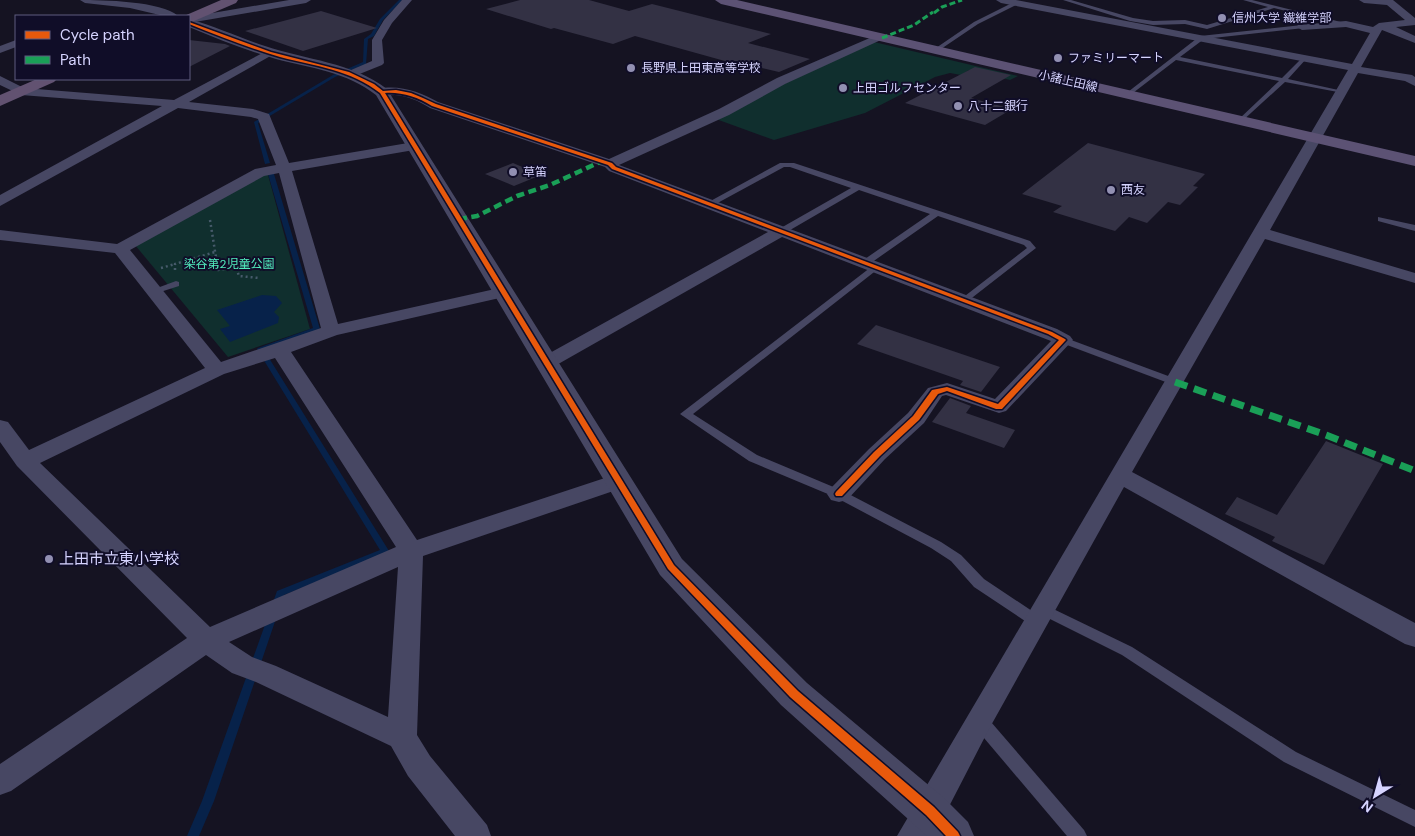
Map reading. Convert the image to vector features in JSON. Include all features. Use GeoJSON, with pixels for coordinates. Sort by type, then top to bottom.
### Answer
{"type":"FeatureCollection","features":[{"type":"Feature","properties":{"kind":"highway"},"geometry":{"type":"LineString","coordinates":[[190,20],[232,0]]}},
{"type":"Feature","properties":{"kind":"highway"},"geometry":{"type":"LineString","coordinates":[[0,101],[47,80]]}},
{"type":"Feature","properties":{"kind":"main road","name":"小諸上田線"},"geometry":{"type":"LineString","coordinates":[[720,0],[1415,161]]}},
{"type":"Feature","properties":{"kind":"street"},"geometry":{"type":"LineString","coordinates":[[85,0],[118,3],[124,6],[170,15]]}},
{"type":"Feature","properties":{"kind":"street"},"geometry":{"type":"LineString","coordinates":[[190,20],[306,0]]}},
{"type":"Feature","properties":{"kind":"street"},"geometry":{"type":"LineString","coordinates":[[344,73],[378,63],[377,40],[388,22],[407,0]]}},
{"type":"Feature","properties":{"kind":"street"},"geometry":{"type":"LineString","coordinates":[[1001,0],[1201,37],[1408,78],[1415,82]]}},
{"type":"Feature","properties":{"kind":"street"},"geometry":{"type":"LineString","coordinates":[[1364,0],[1389,1],[1414,22]]}},
{"type":"Feature","properties":{"kind":"street"},"geometry":{"type":"LineString","coordinates":[[93,13],[118,3]]}},
{"type":"Feature","properties":{"kind":"street"},"geometry":{"type":"LineString","coordinates":[[190,20],[270,52],[309,61],[344,73],[375,86],[382,92],[671,567],[794,694],[933,828],[980,720],[1119,475],[1175,382],[1378,29],[1414,22]]}},
{"type":"Feature","properties":{"kind":"street"},"geometry":{"type":"LineString","coordinates":[[1302,27],[1346,24],[1394,30],[1415,40]]}},
{"type":"Feature","properties":{"kind":"street"},"geometry":{"type":"LineString","coordinates":[[610,164],[724,112],[780,81],[879,37]]}},
{"type":"Feature","properties":{"kind":"street"},"geometry":{"type":"LineString","coordinates":[[0,50],[15,43]]}},
{"type":"Feature","properties":{"kind":"street"},"geometry":{"type":"LineString","coordinates":[[0,201],[270,52]]}},
{"type":"Feature","properties":{"kind":"street"},"geometry":{"type":"LineString","coordinates":[[0,57],[15,54]]}},
{"type":"Feature","properties":{"kind":"street"},"geometry":{"type":"LineString","coordinates":[[0,80],[21,91],[178,104],[253,113],[264,117],[284,167],[331,331]]}},
{"type":"Feature","properties":{"kind":"street"},"geometry":{"type":"LineString","coordinates":[[382,92],[396,90],[425,98],[434,105],[610,164],[1050,333],[1063,340],[999,407],[947,389],[934,392],[916,418],[839,494]]}},
{"type":"Feature","properties":{"kind":"street"},"geometry":{"type":"LineString","coordinates":[[0,235],[120,249],[260,172],[414,146]]}},
{"type":"Feature","properties":{"kind":"street"},"geometry":{"type":"LineString","coordinates":[[546,363],[782,231]]}},
{"type":"Feature","properties":{"kind":"street"},"geometry":{"type":"LineString","coordinates":[[1261,233],[1415,278]]}},
{"type":"Feature","properties":{"kind":"street"},"geometry":{"type":"LineString","coordinates":[[120,249],[217,370]]}},
{"type":"Feature","properties":{"kind":"street"},"geometry":{"type":"LineString","coordinates":[[25,461],[217,370],[331,331],[504,292]]}},
{"type":"Feature","properties":{"kind":"street"},"geometry":{"type":"LineString","coordinates":[[280,350],[411,551],[402,737],[418,766],[475,836]]}},
{"type":"Feature","properties":{"kind":"street"},"geometry":{"type":"LineString","coordinates":[[0,427],[25,461],[206,640],[254,670],[402,737]]}},
{"type":"Feature","properties":{"kind":"street"},"geometry":{"type":"LineString","coordinates":[[1119,475],[1415,636]]}},
{"type":"Feature","properties":{"kind":"street"},"geometry":{"type":"LineString","coordinates":[[0,781],[206,640],[411,551],[620,481]]}},
{"type":"Feature","properties":{"kind":"lane"},"geometry":{"type":"LineString","coordinates":[[1066,0],[1132,20],[1153,23],[1185,22],[1207,27],[1273,7]]}},
{"type":"Feature","properties":{"kind":"lane"},"geometry":{"type":"LineString","coordinates":[[1246,0],[1346,24]]}},
{"type":"Feature","properties":{"kind":"lane"},"geometry":{"type":"LineString","coordinates":[[936,50],[974,25],[1016,3]]}},
{"type":"Feature","properties":{"kind":"lane"},"geometry":{"type":"LineString","coordinates":[[1128,95],[1201,37],[1302,27]]}},
{"type":"Feature","properties":{"kind":"lane"},"geometry":{"type":"LineString","coordinates":[[1175,58],[1341,92]]}},
{"type":"Feature","properties":{"kind":"lane"},"geometry":{"type":"LineString","coordinates":[[1240,121],[1283,81],[1304,58]]}},
{"type":"Feature","properties":{"kind":"lane"},"geometry":{"type":"LineString","coordinates":[[710,204],[783,165],[792,165],[1027,243],[1032,248],[964,301]]}},
{"type":"Feature","properties":{"kind":"lane"},"geometry":{"type":"LineString","coordinates":[[782,231],[858,187]]}},
{"type":"Feature","properties":{"kind":"lane"},"geometry":{"type":"LineString","coordinates":[[937,213],[686,414],[753,458],[839,494],[936,545],[956,558],[979,583],[1039,615],[1127,651],[1290,757],[1415,819]]}},
{"type":"Feature","properties":{"kind":"lane"},"geometry":{"type":"LineString","coordinates":[[1381,219],[1415,228]]}},
{"type":"Feature","properties":{"kind":"lane"},"geometry":{"type":"LineString","coordinates":[[154,291],[176,284]]}},
{"type":"Feature","properties":{"kind":"lane"},"geometry":{"type":"LineString","coordinates":[[1063,340],[1175,382]]}},
{"type":"Feature","properties":{"kind":"lane"},"geometry":{"type":"LineString","coordinates":[[980,720],[1078,836]]}},
{"type":"Feature","properties":{"kind":"path"},"geometry":{"type":"LineString","coordinates":[[206,202],[218,270],[236,267],[239,276],[259,278]]}},
{"type":"Feature","properties":{"kind":"path"},"geometry":{"type":"LineString","coordinates":[[164,274],[158,269],[215,252]]}},
{"type":"Feature","properties":{"kind":"path"},"geometry":{"type":"LineString","coordinates":[[175,264],[175,271]]}},
{"type":"Feature","properties":{"kind":"green space","name":"上田ゴルフセンター"},"geometry":{"type":"Polygon","coordinates":[[[874,42],[1018,76],[1010,80],[969,70],[961,75],[950,73],[935,77],[865,113],[774,140],[716,119],[758,96],[874,42]]]}},
{"type":"Feature","properties":{"kind":"green space","name":"染谷第2児童公園"},"geometry":{"type":"Polygon","coordinates":[[[260,174],[268,175],[310,329],[228,357],[135,245],[260,174]]]}},
{"type":"Feature","properties":{"kind":"water"},"geometry":{"type":"Polygon","coordinates":[[[262,295],[276,296],[282,303],[274,312],[279,317],[278,323],[230,342],[220,329],[230,326],[217,310],[262,295]]]}},
{"type":"Feature","properties":{"kind":"building"},"geometry":{"type":"Polygon","coordinates":[[[520,0],[589,0],[629,11],[652,4],[771,34],[748,43],[810,59],[779,72],[736,62],[732,63],[635,36],[613,44],[554,28],[551,29],[486,9],[520,0]]]}},
{"type":"Feature","properties":{"kind":"building"},"geometry":{"type":"Polygon","coordinates":[[[321,11],[377,28],[303,51],[245,31],[321,11]]]}},
{"type":"Feature","properties":{"kind":"building"},"geometry":{"type":"Polygon","coordinates":[[[190,40],[230,46],[190,66],[190,40]]]}},
{"type":"Feature","properties":{"kind":"building","name":"八十二銀行"},"geometry":{"type":"Polygon","coordinates":[[[975,67],[1011,75],[971,98],[1012,109],[985,125],[905,103],[975,67]]]}},
{"type":"Feature","properties":{"kind":"building","name":"西友"},"geometry":{"type":"Polygon","coordinates":[[[1088,143],[1205,174],[1193,186],[1198,187],[1180,205],[1168,202],[1147,223],[1129,217],[1115,231],[1053,212],[1062,206],[1022,194],[1088,143]]]}},
{"type":"Feature","properties":{"kind":"building","name":"草笛"},"geometry":{"type":"Polygon","coordinates":[[[513,163],[541,175],[514,186],[485,174],[513,163]]]}},
{"type":"Feature","properties":{"kind":"building"},"geometry":{"type":"Polygon","coordinates":[[[876,325],[1000,367],[981,392],[960,385],[963,381],[857,344],[876,325]]]}},
{"type":"Feature","properties":{"kind":"building"},"geometry":{"type":"Polygon","coordinates":[[[950,398],[971,406],[966,413],[1015,430],[1004,448],[932,422],[950,398]]]}},
{"type":"Feature","properties":{"kind":"building"},"geometry":{"type":"Polygon","coordinates":[[[1326,441],[1383,464],[1324,565],[1272,541],[1275,537],[1225,514],[1237,497],[1277,515],[1326,441]]]}},
{"type":"Feature","properties":{"kind":"waterway"},"geometry":{"type":"LineString","coordinates":[[267,163],[256,123],[334,76],[365,63],[366,39],[373,35],[381,20],[401,0]]}},
{"type":"Feature","properties":{"kind":"waterway"},"geometry":{"type":"LineString","coordinates":[[193,836],[208,801],[280,593],[385,551],[260,349],[317,329],[271,174]]}},
{"type":"Feature","properties":{"kind":"marked path"},"geometry":{"type":"LineString","coordinates":[[934,13],[942,7],[962,0]]}},
{"type":"Feature","properties":{"kind":"marked path"},"geometry":{"type":"LineString","coordinates":[[882,38],[914,25],[933,12]]}},
{"type":"Feature","properties":{"kind":"marked path"},"geometry":{"type":"LineString","coordinates":[[459,219],[477,216],[517,196],[550,185],[600,162]]}},
{"type":"Feature","properties":{"kind":"marked path"},"geometry":{"type":"LineString","coordinates":[[1175,382],[1326,435],[1415,471]]}},
{"type":"Feature","properties":{"kind":"cycle path"},"geometry":{"type":"LineString","coordinates":[[190,23],[235,41],[282,56],[348,73],[372,84],[382,92],[671,567],[794,694],[930,811],[954,836]]}},
{"type":"Feature","properties":{"kind":"cycle path"},"geometry":{"type":"LineString","coordinates":[[382,92],[396,92],[416,96],[434,105],[610,164],[614,168],[1050,333],[1063,340],[999,407],[947,389],[935,392],[916,418],[877,454],[839,494]]}},
{"type":"Feature","properties":{"kind":"place","name":"信州大学 繊維学部"},"geometry":{"type":"Point","coordinates":[1222,18]}},
{"type":"Feature","properties":{"kind":"place","name":"ファミリーマート"},"geometry":{"type":"Point","coordinates":[1058,58]}},
{"type":"Feature","properties":{"kind":"place","name":"長野県上田東高等学校"},"geometry":{"type":"Point","coordinates":[631,68]}},
{"type":"Feature","properties":{"kind":"place","name":"上田ゴルフセンター"},"geometry":{"type":"Point","coordinates":[843,88]}},
{"type":"Feature","properties":{"kind":"place","name":"八十二銀行"},"geometry":{"type":"Point","coordinates":[958,106]}},
{"type":"Feature","properties":{"kind":"place","name":"草笛"},"geometry":{"type":"Point","coordinates":[513,172]}},
{"type":"Feature","properties":{"kind":"place","name":"西友"},"geometry":{"type":"Point","coordinates":[1111,190]}},
{"type":"Feature","properties":{"kind":"place","name":"上田市立東小学校"},"geometry":{"type":"Point","coordinates":[49,559]}}]}
